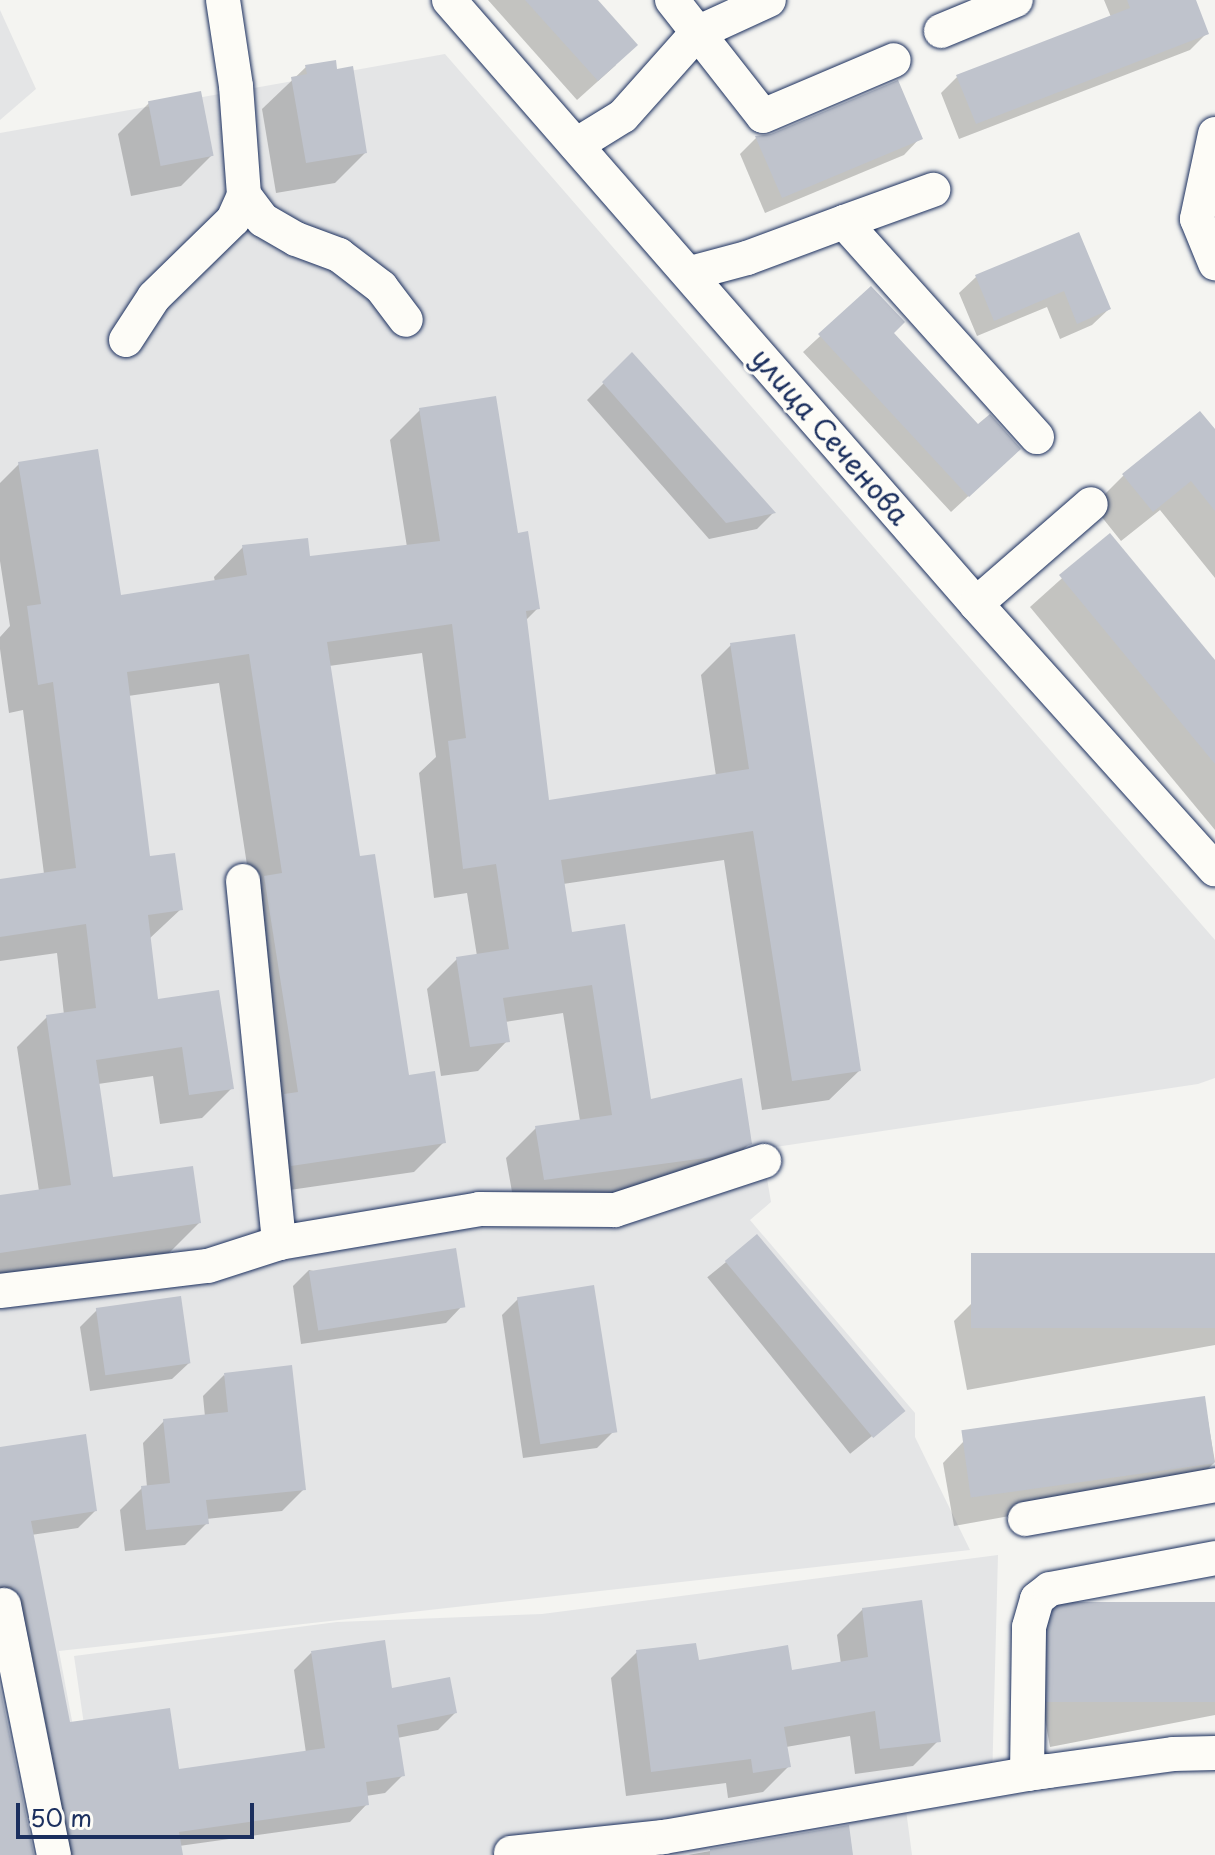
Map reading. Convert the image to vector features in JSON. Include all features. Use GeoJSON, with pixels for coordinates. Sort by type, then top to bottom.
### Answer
{"type":"FeatureCollection","features":[{"type":"Feature","properties":{"kind":"street"},"geometry":{"type":"LineString","coordinates":[[126,340],[154,297],[233,220],[244,195],[236,86],[223,0]]}},
{"type":"Feature","properties":{"kind":"street","name":"улица Сеченова"},"geometry":{"type":"LineString","coordinates":[[449,0],[691,273],[976,604],[1215,869]]}},
{"type":"Feature","properties":{"kind":"street"},"geometry":{"type":"LineString","coordinates":[[672,0],[763,116],[894,60]]}},
{"type":"Feature","properties":{"kind":"street"},"geometry":{"type":"LineString","coordinates":[[576,145],[623,116],[697,33],[769,0]]}},
{"type":"Feature","properties":{"kind":"street"},"geometry":{"type":"LineString","coordinates":[[941,31],[1016,0]]}},
{"type":"Feature","properties":{"kind":"street"},"geometry":{"type":"LineString","coordinates":[[1215,134],[1197,219],[1215,263]]}},
{"type":"Feature","properties":{"kind":"street"},"geometry":{"type":"LineString","coordinates":[[691,273],[747,258],[933,190]]}},
{"type":"Feature","properties":{"kind":"street"},"geometry":{"type":"LineString","coordinates":[[244,195],[263,220],[296,239],[339,255],[381,287],[406,320]]}},
{"type":"Feature","properties":{"kind":"street"},"geometry":{"type":"LineString","coordinates":[[844,222],[1037,437]]}},
{"type":"Feature","properties":{"kind":"street"},"geometry":{"type":"LineString","coordinates":[[976,604],[1091,504]]}},
{"type":"Feature","properties":{"kind":"street"},"geometry":{"type":"LineString","coordinates":[[243,881],[279,1243]]}},
{"type":"Feature","properties":{"kind":"street"},"geometry":{"type":"LineString","coordinates":[[0,1291],[208,1266],[279,1243],[479,1209],[615,1210],[764,1161]]}},
{"type":"Feature","properties":{"kind":"street"},"geometry":{"type":"LineString","coordinates":[[1025,1519],[1215,1485]]}},
{"type":"Feature","properties":{"kind":"street"},"geometry":{"type":"LineString","coordinates":[[1027,1774],[1029,1627],[1037,1599],[1050,1589],[1215,1558]]}},
{"type":"Feature","properties":{"kind":"street"},"geometry":{"type":"LineString","coordinates":[[4,1605],[54,1855]]}},
{"type":"Feature","properties":{"kind":"street"},"geometry":{"type":"LineString","coordinates":[[511,1853],[663,1837],[1027,1774],[1173,1754],[1215,1753]]}},
{"type":"Feature","properties":{"kind":"shaded area"},"geometry":{"type":"Polygon","coordinates":[[[0,10],[36,89],[0,120],[0,10]]]}},
{"type":"Feature","properties":{"kind":"shaded area"},"geometry":{"type":"Polygon","coordinates":[[[445,54],[1215,940],[1215,1078],[1198,1084],[762,1149],[771,1202],[750,1220],[915,1413],[915,1437],[970,1550],[59,1651],[97,1855],[0,1855],[0,1535],[34,1529],[0,1533],[0,133],[445,54]]]}},
{"type":"Feature","properties":{"kind":"shaded area"},"geometry":{"type":"Polygon","coordinates":[[[998,1555],[992,1782],[904,1795],[912,1855],[103,1855],[74,1656],[337,1622],[542,1614],[998,1555]]]}},
{"type":"Feature","properties":{"kind":"building"},"geometry":{"type":"Polygon","coordinates":[[[525,0],[598,0],[638,45],[598,81],[525,0]]]}},
{"type":"Feature","properties":{"kind":"building"},"geometry":{"type":"Polygon","coordinates":[[[1127,0],[1196,0],[1209,34],[976,124],[956,75],[1130,8],[1127,0]]]}},
{"type":"Feature","properties":{"kind":"building"},"geometry":{"type":"Polygon","coordinates":[[[336,60],[337,69],[353,66],[367,153],[306,163],[291,77],[307,74],[305,65],[336,60]]]}},
{"type":"Feature","properties":{"kind":"building"},"geometry":{"type":"Polygon","coordinates":[[[898,80],[923,139],[782,198],[755,136],[771,134],[898,80]]]}},
{"type":"Feature","properties":{"kind":"building"},"geometry":{"type":"Polygon","coordinates":[[[201,91],[214,156],[161,166],[148,101],[201,91]]]}},
{"type":"Feature","properties":{"kind":"building"},"geometry":{"type":"Polygon","coordinates":[[[1079,232],[1111,309],[1077,324],[1064,291],[994,321],[975,275],[1079,232]]]}},
{"type":"Feature","properties":{"kind":"building"},"geometry":{"type":"Polygon","coordinates":[[[871,286],[905,322],[894,333],[978,424],[990,414],[1021,449],[969,497],[818,334],[871,286]]]}},
{"type":"Feature","properties":{"kind":"building"},"geometry":{"type":"Polygon","coordinates":[[[632,352],[776,513],[726,523],[602,382],[632,352]]]}},
{"type":"Feature","properties":{"kind":"building"},"geometry":{"type":"Polygon","coordinates":[[[496,396],[518,533],[528,531],[540,609],[526,611],[549,800],[749,769],[730,643],[795,634],[861,1071],[792,1081],[753,831],[561,860],[572,932],[625,924],[651,1099],[742,1078],[752,1144],[713,1157],[544,1180],[535,1126],[612,1115],[592,985],[503,998],[510,1042],[470,1047],[456,957],[509,949],[496,864],[463,869],[448,741],[466,738],[452,624],[327,642],[360,856],[375,854],[409,1075],[435,1071],[446,1143],[291,1166],[284,1094],[298,1092],[264,876],[282,873],[249,654],[127,672],[150,856],[175,853],[183,910],[148,915],[158,999],[219,990],[234,1089],[189,1095],[182,1047],[96,1060],[113,1177],[193,1166],[201,1223],[0,1253],[0,1195],[71,1185],[46,1015],[96,1008],[86,924],[0,937],[0,879],[76,868],[53,682],[38,685],[27,606],[41,604],[18,462],[98,449],[121,595],[247,575],[242,545],[308,538],[310,556],[440,541],[419,408],[496,396]]]}},
{"type":"Feature","properties":{"kind":"building"},"geometry":{"type":"Polygon","coordinates":[[[1200,411],[1215,429],[1215,511],[1191,481],[1153,512],[1122,474],[1200,411]]]}},
{"type":"Feature","properties":{"kind":"building"},"geometry":{"type":"Polygon","coordinates":[[[1110,533],[1215,660],[1215,764],[1059,575],[1110,533]]]}},
{"type":"Feature","properties":{"kind":"building"},"geometry":{"type":"Polygon","coordinates":[[[757,1234],[905,1411],[873,1438],[725,1261],[757,1234]]]}},
{"type":"Feature","properties":{"kind":"building"},"geometry":{"type":"Polygon","coordinates":[[[456,1248],[465,1307],[318,1331],[309,1271],[456,1248]]]}},
{"type":"Feature","properties":{"kind":"building"},"geometry":{"type":"Polygon","coordinates":[[[971,1253],[1215,1253],[1215,1328],[971,1328],[971,1253]]]}},
{"type":"Feature","properties":{"kind":"building"},"geometry":{"type":"Polygon","coordinates":[[[594,1285],[617,1432],[540,1444],[517,1297],[594,1285]]]}},
{"type":"Feature","properties":{"kind":"building"},"geometry":{"type":"Polygon","coordinates":[[[181,1296],[190,1363],[105,1375],[96,1308],[181,1296]]]}},
{"type":"Feature","properties":{"kind":"building"},"geometry":{"type":"Polygon","coordinates":[[[292,1365],[306,1490],[206,1500],[209,1524],[146,1530],[141,1486],[170,1483],[163,1419],[228,1412],[224,1373],[292,1365]]]}},
{"type":"Feature","properties":{"kind":"building"},"geometry":{"type":"Polygon","coordinates":[[[1205,1396],[1214,1463],[971,1498],[961,1430],[1205,1396]]]}},
{"type":"Feature","properties":{"kind":"building"},"geometry":{"type":"Polygon","coordinates":[[[86,1434],[97,1511],[31,1521],[70,1722],[170,1708],[179,1769],[325,1748],[311,1651],[385,1640],[392,1688],[450,1677],[457,1713],[397,1725],[405,1776],[366,1782],[369,1805],[179,1832],[183,1855],[73,1855],[24,1601],[11,1586],[0,1586],[0,1447],[86,1434]]]}},
{"type":"Feature","properties":{"kind":"building"},"geometry":{"type":"Polygon","coordinates":[[[922,1600],[941,1742],[880,1749],[875,1711],[784,1727],[791,1767],[753,1773],[751,1759],[651,1772],[636,1650],[696,1643],[699,1660],[788,1645],[792,1670],[868,1657],[862,1608],[922,1600]]]}},
{"type":"Feature","properties":{"kind":"building"},"geometry":{"type":"Polygon","coordinates":[[[1046,1602],[1215,1602],[1215,1702],[1046,1702],[1046,1602]]]}},
{"type":"Feature","properties":{"kind":"building"},"geometry":{"type":"Polygon","coordinates":[[[0,1687],[34,1855],[0,1855],[0,1687]]]}},
{"type":"Feature","properties":{"kind":"building"},"geometry":{"type":"Polygon","coordinates":[[[849,1825],[853,1855],[710,1855],[710,1849],[849,1825]]]}}]}
